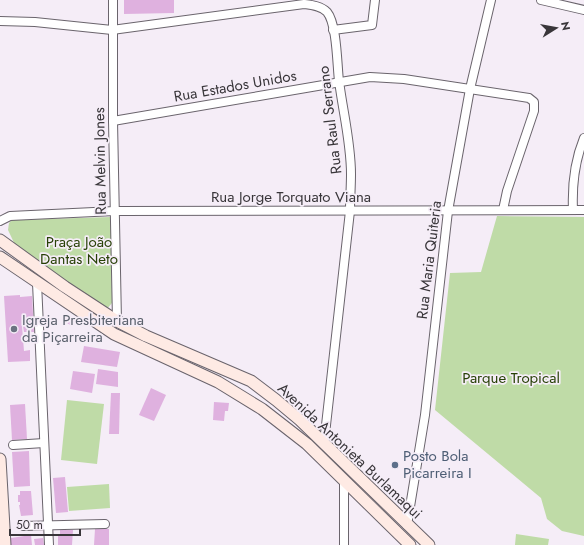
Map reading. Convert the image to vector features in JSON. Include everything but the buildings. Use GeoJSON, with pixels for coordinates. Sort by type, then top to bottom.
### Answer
{"type":"FeatureCollection","features":[{"type":"Feature","properties":{"kind":"main road","name":"Avenida Antonieta Burlamaqui"},"geometry":{"type":"LineString","coordinates":[[0,240],[65,287],[117,321],[146,336],[251,381],[286,408],[324,443],[429,545]]}},
{"type":"Feature","properties":{"kind":"main road","name":"Avenida Antonieta Burlamaqui"},"geometry":{"type":"LineString","coordinates":[[0,257],[114,334],[218,382],[245,398],[285,426],[307,444],[410,545]]}},
{"type":"Feature","properties":{"kind":"main road"},"geometry":{"type":"LineString","coordinates":[[180,365],[185,353]]}},
{"type":"Feature","properties":{"kind":"main road"},"geometry":{"type":"LineString","coordinates":[[203,376],[210,363]]}},
{"type":"Feature","properties":{"kind":"main road"},"geometry":{"type":"LineString","coordinates":[[0,460],[6,545]]}},
{"type":"Feature","properties":{"kind":"main road"},"geometry":{"type":"LineString","coordinates":[[385,522],[393,511]]}},
{"type":"Feature","properties":{"kind":"main road"},"geometry":{"type":"LineString","coordinates":[[400,536],[408,525]]}},
{"type":"Feature","properties":{"kind":"street","name":"Rua Melvin Jones"},"geometry":{"type":"LineString","coordinates":[[113,0],[113,121],[117,321]]}},
{"type":"Feature","properties":{"kind":"street"},"geometry":{"type":"LineString","coordinates":[[333,30],[372,25],[375,0]]}},
{"type":"Feature","properties":{"kind":"street","name":"Rua Maria Quiteria"},"geometry":{"type":"LineString","coordinates":[[408,525],[425,415],[448,210],[470,89],[491,0]]}},
{"type":"Feature","properties":{"kind":"street"},"geometry":{"type":"LineString","coordinates":[[541,0],[584,10]]}},
{"type":"Feature","properties":{"kind":"street","name":"Rua Raul Serrano"},"geometry":{"type":"LineString","coordinates":[[112,30],[304,4],[318,6],[327,12],[333,30],[339,81],[345,112],[351,174],[350,211],[324,443]]}},
{"type":"Feature","properties":{"kind":"street"},"geometry":{"type":"LineString","coordinates":[[0,21],[36,22],[112,30]]}},
{"type":"Feature","properties":{"kind":"street","name":"Rua Estados Unidos"},"geometry":{"type":"LineString","coordinates":[[113,121],[339,81],[370,77],[404,79],[529,98],[534,102],[534,111],[507,191],[503,210]]}},
{"type":"Feature","properties":{"kind":"street"},"geometry":{"type":"LineString","coordinates":[[573,210],[572,199],[577,164],[584,138]]}},
{"type":"Feature","properties":{"kind":"street","name":"Rua Jorge Torquato Viana"},"geometry":{"type":"LineString","coordinates":[[0,221],[10,216],[115,211],[584,210]]}},
{"type":"Feature","properties":{"kind":"street"},"geometry":{"type":"LineString","coordinates":[[37,282],[49,545]]}},
{"type":"Feature","properties":{"kind":"street"},"geometry":{"type":"LineString","coordinates":[[13,445],[44,443]]}},
{"type":"Feature","properties":{"kind":"street"},"geometry":{"type":"LineString","coordinates":[[344,481],[344,545]]}},
{"type":"Feature","properties":{"kind":"street"},"geometry":{"type":"LineString","coordinates":[[23,526],[105,524]]}},
{"type":"Feature","properties":{"kind":"green space","name":"Parque Tropical"},"geometry":{"type":"Polygon","coordinates":[[[497,216],[584,217],[584,536],[562,531],[547,519],[541,498],[435,410],[450,273],[481,272],[497,216]]]}},
{"type":"Feature","properties":{"kind":"green space","name":"Praça João Dantas Neto"},"geometry":{"type":"Polygon","coordinates":[[[111,217],[112,303],[106,310],[16,247],[8,230],[9,223],[12,220],[111,217]]]}},
{"type":"Feature","properties":{"kind":"green space"},"geometry":{"type":"Polygon","coordinates":[[[67,400],[104,404],[97,464],[61,460],[67,400]]]}},
{"type":"Feature","properties":{"kind":"green space"},"geometry":{"type":"Polygon","coordinates":[[[109,484],[110,508],[69,511],[67,487],[109,484]]]}},
{"type":"Feature","properties":{"kind":"green space"},"geometry":{"type":"Polygon","coordinates":[[[516,534],[549,539],[548,545],[515,545],[516,534]]]}},
{"type":"Feature","properties":{"kind":"place","name":"Igreja Presbiteriana da Piçarreira"},"geometry":{"type":"Point","coordinates":[14,329]}},
{"type":"Feature","properties":{"kind":"place","name":"Posto Bola Picarreira I"},"geometry":{"type":"Point","coordinates":[395,465]}}]}
